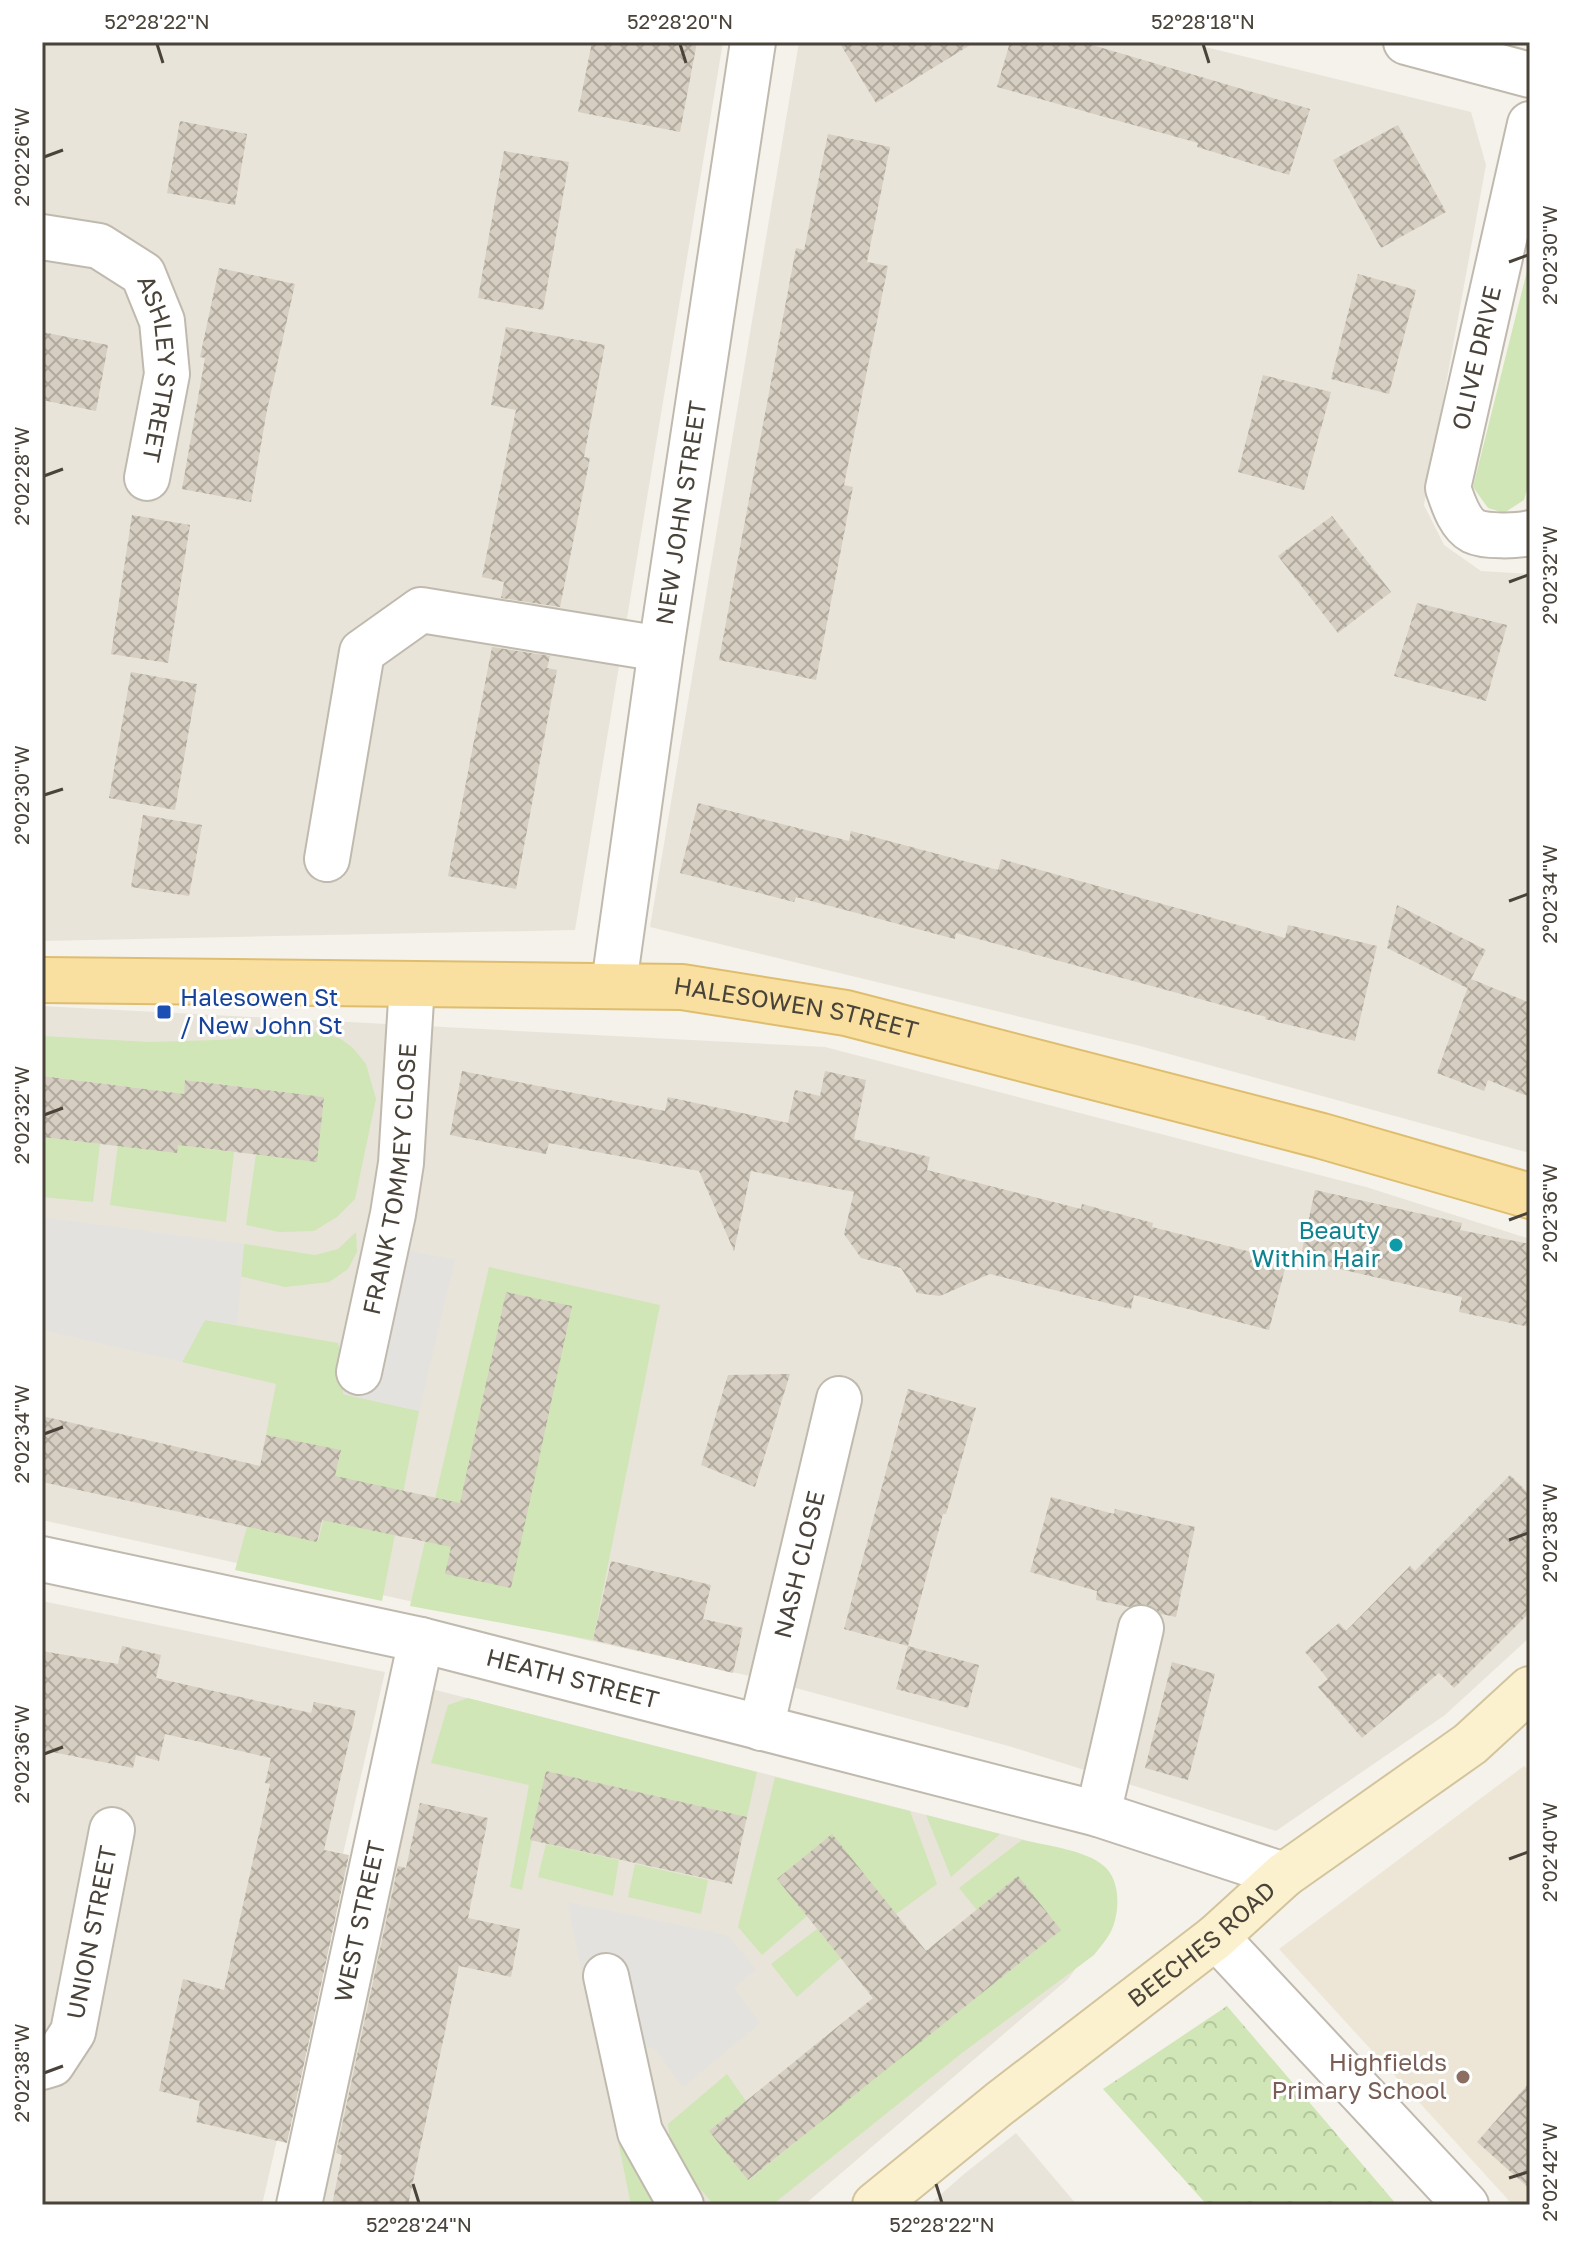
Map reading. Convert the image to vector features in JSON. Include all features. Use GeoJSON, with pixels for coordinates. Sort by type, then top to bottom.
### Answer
{"type":"FeatureCollection","features":[{"type":"Feature","properties":{"kind":"main road","name":"HALESOWEN STREET"},"geometry":{"type":"LineString","coordinates":[[42,980],[682,987],[846,1013],[1322,1136],[1530,1196]]}},
{"type":"Feature","properties":{"kind":"street","name":"NEW JOHN STREET"},"geometry":{"type":"LineString","coordinates":[[614,984],[661,649],[753,42]]}},
{"type":"Feature","properties":{"kind":"street"},"geometry":{"type":"LineString","coordinates":[[1406,42],[1530,75]]}},
{"type":"Feature","properties":{"kind":"street","name":"OLIVE DRIVE"},"geometry":{"type":"LineString","coordinates":[[1530,124],[1448,488],[1458,513],[1473,531],[1507,536],[1530,533]]}},
{"type":"Feature","properties":{"kind":"street","name":"ASHLEY STREET"},"geometry":{"type":"LineString","coordinates":[[42,237],[99,246],[143,274],[162,321],[167,374],[147,478]]}},
{"type":"Feature","properties":{"kind":"street"},"geometry":{"type":"LineString","coordinates":[[327,859],[362,652],[421,610],[661,649]]}},
{"type":"Feature","properties":{"kind":"street","name":"FRANK TOMMEY CLOSE"},"geometry":{"type":"LineString","coordinates":[[359,1372],[391,1225],[401,1163],[412,984]]}},
{"type":"Feature","properties":{"kind":"street","name":"NASH CLOSE"},"geometry":{"type":"LineString","coordinates":[[761,1728],[839,1399]]}},
{"type":"Feature","properties":{"kind":"street","name":"HEATH STREET"},"geometry":{"type":"LineString","coordinates":[[42,1559],[421,1640],[1098,1814],[1284,1875]]}},
{"type":"Feature","properties":{"kind":"street"},"geometry":{"type":"LineString","coordinates":[[1098,1814],[1141,1628]]}},
{"type":"Feature","properties":{"kind":"street","name":"WEST STREET"},"geometry":{"type":"LineString","coordinates":[[299,2205],[421,1640]]}},
{"type":"Feature","properties":{"kind":"street","name":"BEECHES ROAD"},"geometry":{"type":"LineString","coordinates":[[875,2205],[999,2104],[1216,1937],[1284,1875],[1470,1744],[1530,1689]]}},
{"type":"Feature","properties":{"kind":"street","name":"UNION STREET"},"geometry":{"type":"LineString","coordinates":[[42,2067],[52,2064],[73,2032],[112,1830]]}},
{"type":"Feature","properties":{"kind":"street"},"geometry":{"type":"LineString","coordinates":[[1216,1937],[1466,2205]]}},
{"type":"Feature","properties":{"kind":"street"},"geometry":{"type":"LineString","coordinates":[[606,1976],[640,2132],[681,2205]]}},
{"type":"Feature","properties":{"kind":"shaded area"},"geometry":{"type":"Polygon","coordinates":[[[42,42],[723,42],[575,930],[42,941],[42,42]]]}},
{"type":"Feature","properties":{"kind":"shaded area"},"geometry":{"type":"Polygon","coordinates":[[[799,42],[1185,42],[1471,112],[1486,165],[1424,505],[1444,545],[1481,571],[1530,574],[1530,1153],[1140,1046],[650,927],[799,42]]]}},
{"type":"Feature","properties":{"kind":"shaded area"},"geometry":{"type":"Polygon","coordinates":[[[42,1006],[825,1047],[1366,1187],[1530,1239],[1530,1637],[1445,1715],[1276,1831],[1012,1747],[759,1678],[42,1520],[42,1006]]]}},
{"type":"Feature","properties":{"kind":"shaded area"},"geometry":{"type":"Polygon","coordinates":[[[42,1217],[244,1244],[237,1325],[205,1320],[182,1362],[42,1330],[42,1217]]]}},
{"type":"Feature","properties":{"kind":"shaded area"},"geometry":{"type":"Polygon","coordinates":[[[387,1246],[455,1260],[419,1411],[343,1394],[344,1364],[338,1343],[370,1323],[387,1246]]]}},
{"type":"Feature","properties":{"kind":"shaded area"},"geometry":{"type":"Polygon","coordinates":[[[42,1601],[385,1672],[262,2205],[42,2205],[42,1601]]]}},
{"type":"Feature","properties":{"kind":"shaded area"},"geometry":{"type":"Polygon","coordinates":[[[428,1688],[1080,1854],[1102,1871],[1112,1921],[1068,1979],[804,2205],[309,2205],[428,1688]]]}},
{"type":"Feature","properties":{"kind":"shaded area","name":"Highfields Primary School"},"geometry":{"type":"Polygon","coordinates":[[[1524,1766],[1530,1771],[1530,2205],[1513,2205],[1279,1949],[1524,1766]]]}},
{"type":"Feature","properties":{"kind":"shaded area"},"geometry":{"type":"Polygon","coordinates":[[[567,1902],[727,1935],[756,1969],[734,1988],[760,2023],[683,2087],[655,2049],[596,2038],[567,1902]]]}},
{"type":"Feature","properties":{"kind":"shaded area"},"geometry":{"type":"Polygon","coordinates":[[[1016,2133],[1077,2205],[929,2205],[964,2174],[1016,2133]]]}},
{"type":"Feature","properties":{"kind":"green space"},"geometry":{"type":"Polygon","coordinates":[[[1530,259],[1530,479],[1524,500],[1504,513],[1488,508],[1473,487],[1530,259]]]}},
{"type":"Feature","properties":{"kind":"green space"},"geometry":{"type":"Polygon","coordinates":[[[318,1032],[341,1039],[353,1048],[366,1064],[376,1099],[355,1199],[337,1217],[314,1231],[279,1232],[246,1225],[256,1154],[324,1097],[186,1080],[184,1094],[44,1076],[42,1085],[42,1036],[149,1042],[318,1032]]]}},
{"type":"Feature","properties":{"kind":"green space"},"geometry":{"type":"Polygon","coordinates":[[[42,1137],[100,1144],[93,1202],[42,1197],[42,1137]]]}},
{"type":"Feature","properties":{"kind":"green space"},"geometry":{"type":"Polygon","coordinates":[[[118,1145],[178,1145],[234,1152],[226,1222],[110,1205],[118,1145]]]}},
{"type":"Feature","properties":{"kind":"green space"},"geometry":{"type":"Polygon","coordinates":[[[356,1232],[357,1252],[348,1269],[329,1282],[285,1287],[239,1276],[244,1244],[315,1255],[338,1249],[356,1232]]]}},
{"type":"Feature","properties":{"kind":"green space"},"geometry":{"type":"Polygon","coordinates":[[[489,1267],[660,1305],[593,1640],[410,1606],[489,1267]]]}},
{"type":"Feature","properties":{"kind":"green space"},"geometry":{"type":"Polygon","coordinates":[[[205,1320],[338,1343],[344,1364],[343,1394],[419,1411],[382,1601],[235,1570],[247,1527],[318,1541],[341,1451],[266,1435],[276,1384],[182,1362],[205,1320]]]}},
{"type":"Feature","properties":{"kind":"green space"},"geometry":{"type":"Polygon","coordinates":[[[468,1698],[757,1772],[747,1817],[546,1771],[522,1890],[510,1887],[529,1785],[431,1763],[448,1705],[468,1698]]]}},
{"type":"Feature","properties":{"kind":"green space"},"geometry":{"type":"Polygon","coordinates":[[[775,1777],[910,1811],[937,1884],[896,1914],[832,1835],[777,1879],[807,1916],[762,1955],[738,1927],[775,1777]]]}},
{"type":"Feature","properties":{"kind":"green space"},"geometry":{"type":"Polygon","coordinates":[[[926,1815],[1000,1834],[951,1877],[926,1815]]]}},
{"type":"Feature","properties":{"kind":"green space"},"geometry":{"type":"Polygon","coordinates":[[[1022,1840],[1087,1856],[1110,1873],[1116,1890],[1117,1909],[1109,1935],[1094,1955],[962,2053],[772,2205],[714,2205],[671,2155],[668,2124],[727,2074],[746,2101],[709,2131],[749,2180],[913,2046],[890,1942],[952,2017],[1061,1930],[1018,1877],[977,1910],[959,1888],[1022,1840]]]}},
{"type":"Feature","properties":{"kind":"green space"},"geometry":{"type":"Polygon","coordinates":[[[546,1844],[619,1860],[613,1896],[538,1877],[546,1844]]]}},
{"type":"Feature","properties":{"kind":"green space"},"geometry":{"type":"Polygon","coordinates":[[[635,1864],[708,1880],[701,1914],[628,1897],[635,1864]]]}},
{"type":"Feature","properties":{"kind":"green space"},"geometry":{"type":"Polygon","coordinates":[[[817,1929],[841,1958],[797,1997],[771,1964],[817,1929]]]}},
{"type":"Feature","properties":{"kind":"green space"},"geometry":{"type":"Polygon","coordinates":[[[1227,2006],[1397,2205],[1207,2205],[1103,2089],[1227,2006]]]}},
{"type":"Feature","properties":{"kind":"green space"},"geometry":{"type":"Polygon","coordinates":[[[616,2131],[643,2182],[659,2205],[631,2205],[616,2131]]]}},
{"type":"Feature","properties":{"kind":"building"},"geometry":{"type":"Polygon","coordinates":[[[592,42],[697,42],[680,132],[578,112],[592,42]]]}},
{"type":"Feature","properties":{"kind":"building"},"geometry":{"type":"Polygon","coordinates":[[[839,42],[975,42],[876,103],[839,42]]]}},
{"type":"Feature","properties":{"kind":"building"},"geometry":{"type":"Polygon","coordinates":[[[1010,42],[1082,42],[1310,109],[1289,175],[1197,147],[1198,143],[997,87],[1010,42]]]}},
{"type":"Feature","properties":{"kind":"building"},"geometry":{"type":"Polygon","coordinates":[[[180,121],[247,134],[235,205],[167,193],[180,121]]]}},
{"type":"Feature","properties":{"kind":"building"},"geometry":{"type":"Polygon","coordinates":[[[1398,125],[1446,212],[1381,248],[1333,160],[1398,125]]]}},
{"type":"Feature","properties":{"kind":"building"},"geometry":{"type":"Polygon","coordinates":[[[828,134],[890,147],[867,262],[888,266],[844,485],[853,487],[816,680],[719,660],[796,248],[804,250],[828,134]]]}},
{"type":"Feature","properties":{"kind":"building"},"geometry":{"type":"Polygon","coordinates":[[[504,151],[569,162],[543,310],[478,298],[504,151]]]}},
{"type":"Feature","properties":{"kind":"building"},"geometry":{"type":"Polygon","coordinates":[[[219,268],[295,284],[267,410],[251,502],[182,489],[205,358],[200,357],[219,268]]]}},
{"type":"Feature","properties":{"kind":"building"},"geometry":{"type":"Polygon","coordinates":[[[1358,274],[1416,290],[1389,394],[1331,379],[1358,274]]]}},
{"type":"Feature","properties":{"kind":"building"},"geometry":{"type":"Polygon","coordinates":[[[506,327],[605,345],[584,457],[590,458],[560,607],[501,598],[504,582],[482,577],[516,410],[491,405],[506,327]]]}},
{"type":"Feature","properties":{"kind":"building"},"geometry":{"type":"Polygon","coordinates":[[[42,332],[108,345],[96,411],[42,400],[42,332]]]}},
{"type":"Feature","properties":{"kind":"building"},"geometry":{"type":"Polygon","coordinates":[[[1263,375],[1331,392],[1304,490],[1238,472],[1263,375]]]}},
{"type":"Feature","properties":{"kind":"building"},"geometry":{"type":"Polygon","coordinates":[[[132,515],[190,525],[168,663],[111,654],[132,515]]]}},
{"type":"Feature","properties":{"kind":"building"},"geometry":{"type":"Polygon","coordinates":[[[1332,516],[1391,592],[1338,633],[1278,556],[1332,516]]]}},
{"type":"Feature","properties":{"kind":"building"},"geometry":{"type":"Polygon","coordinates":[[[1417,603],[1507,625],[1486,701],[1394,676],[1417,603]]]}},
{"type":"Feature","properties":{"kind":"building"},"geometry":{"type":"Polygon","coordinates":[[[492,647],[550,656],[547,668],[557,670],[516,889],[448,876],[492,647]]]}},
{"type":"Feature","properties":{"kind":"building"},"geometry":{"type":"Polygon","coordinates":[[[131,672],[197,684],[175,810],[109,798],[131,672]]]}},
{"type":"Feature","properties":{"kind":"building"},"geometry":{"type":"Polygon","coordinates":[[[698,803],[849,841],[851,831],[998,870],[1001,859],[1285,938],[1288,925],[1377,946],[1355,1041],[956,933],[955,939],[796,897],[794,902],[680,873],[698,803]]]}},
{"type":"Feature","properties":{"kind":"building"},"geometry":{"type":"Polygon","coordinates":[[[143,815],[202,825],[189,896],[131,887],[143,815]]]}},
{"type":"Feature","properties":{"kind":"building"},"geometry":{"type":"Polygon","coordinates":[[[1397,905],[1486,950],[1471,979],[1530,1003],[1530,1097],[1488,1080],[1484,1091],[1437,1073],[1470,981],[1467,988],[1387,948],[1397,905]]]}},
{"type":"Feature","properties":{"kind":"building"},"geometry":{"type":"Polygon","coordinates":[[[462,1071],[665,1111],[668,1097],[788,1123],[795,1090],[820,1096],[825,1071],[866,1080],[854,1139],[930,1157],[927,1170],[1081,1209],[1082,1204],[1153,1223],[1152,1227],[1287,1261],[1269,1330],[1134,1295],[1131,1309],[990,1274],[940,1296],[917,1293],[901,1268],[861,1258],[844,1234],[854,1192],[751,1171],[734,1251],[699,1171],[549,1143],[546,1154],[450,1135],[462,1071]]]}},
{"type":"Feature","properties":{"kind":"building"},"geometry":{"type":"Polygon","coordinates":[[[42,1076],[184,1094],[185,1080],[324,1097],[317,1162],[178,1145],[177,1153],[42,1137],[42,1076]]]}},
{"type":"Feature","properties":{"kind":"building"},"geometry":{"type":"Polygon","coordinates":[[[1315,1190],[1462,1223],[1460,1230],[1530,1244],[1530,1327],[1459,1312],[1462,1297],[1300,1260],[1315,1190]]]}},
{"type":"Feature","properties":{"kind":"building"},"geometry":{"type":"Polygon","coordinates":[[[506,1292],[572,1306],[511,1588],[445,1574],[451,1547],[322,1520],[317,1542],[42,1482],[42,1416],[260,1466],[266,1435],[341,1450],[335,1476],[460,1503],[506,1292]]]}},
{"type":"Feature","properties":{"kind":"building"},"geometry":{"type":"Polygon","coordinates":[[[790,1374],[755,1487],[701,1465],[728,1375],[790,1374]]]}},
{"type":"Feature","properties":{"kind":"building"},"geometry":{"type":"Polygon","coordinates":[[[908,1389],[976,1408],[946,1514],[943,1514],[908,1646],[844,1629],[908,1389]]]}},
{"type":"Feature","properties":{"kind":"building"},"geometry":{"type":"Polygon","coordinates":[[[1510,1475],[1530,1495],[1530,1612],[1454,1688],[1439,1673],[1362,1738],[1318,1687],[1328,1679],[1305,1652],[1339,1623],[1346,1631],[1410,1566],[1415,1571],[1510,1475]]]}},
{"type":"Feature","properties":{"kind":"building"},"geometry":{"type":"Polygon","coordinates":[[[1051,1497],[1114,1514],[1115,1509],[1195,1527],[1176,1617],[1161,1614],[1146,1604],[1129,1607],[1096,1600],[1097,1591],[1030,1572],[1051,1497]]]}},
{"type":"Feature","properties":{"kind":"building"},"geometry":{"type":"Polygon","coordinates":[[[611,1561],[711,1585],[703,1619],[743,1628],[733,1673],[593,1640],[611,1561]]]}},
{"type":"Feature","properties":{"kind":"building"},"geometry":{"type":"Polygon","coordinates":[[[122,1646],[161,1655],[156,1678],[311,1713],[314,1702],[356,1711],[324,1850],[349,1855],[287,2143],[196,2122],[200,2101],[159,2091],[183,1979],[224,1990],[270,1784],[265,1783],[271,1758],[165,1734],[159,1761],[136,1755],[133,1768],[42,1750],[42,1651],[118,1664],[122,1646]]]}},
{"type":"Feature","properties":{"kind":"building"},"geometry":{"type":"Polygon","coordinates":[[[908,1646],[979,1665],[968,1708],[896,1689],[908,1646]]]}},
{"type":"Feature","properties":{"kind":"building"},"geometry":{"type":"Polygon","coordinates":[[[1172,1662],[1215,1674],[1188,1780],[1145,1768],[1172,1662]]]}},
{"type":"Feature","properties":{"kind":"building"},"geometry":{"type":"Polygon","coordinates":[[[546,1771],[747,1817],[732,1884],[530,1840],[546,1771]]]}},
{"type":"Feature","properties":{"kind":"building"},"geometry":{"type":"Polygon","coordinates":[[[420,1803],[488,1818],[468,1918],[520,1929],[511,1977],[459,1966],[408,2205],[332,2205],[342,2155],[336,2153],[398,1866],[406,1868],[420,1803]]]}},
{"type":"Feature","properties":{"kind":"building"},"geometry":{"type":"Polygon","coordinates":[[[832,1834],[926,1951],[1018,1876],[1061,1930],[748,2180],[709,2131],[873,1998],[777,1879],[832,1834]]]}},
{"type":"Feature","properties":{"kind":"building"},"geometry":{"type":"Polygon","coordinates":[[[1530,2082],[1530,2189],[1477,2142],[1530,2082]]]}},
{"type":"Feature","properties":{"kind":"place","name":"Halesowen St / New John St"},"geometry":{"type":"Point","coordinates":[164,1012]}},
{"type":"Feature","properties":{"kind":"place","name":"Beauty Within Hair"},"geometry":{"type":"Point","coordinates":[1396,1245]}},
{"type":"Feature","properties":{"kind":"place","name":"Highfields Primary School"},"geometry":{"type":"Point","coordinates":[1463,2077]}}]}
